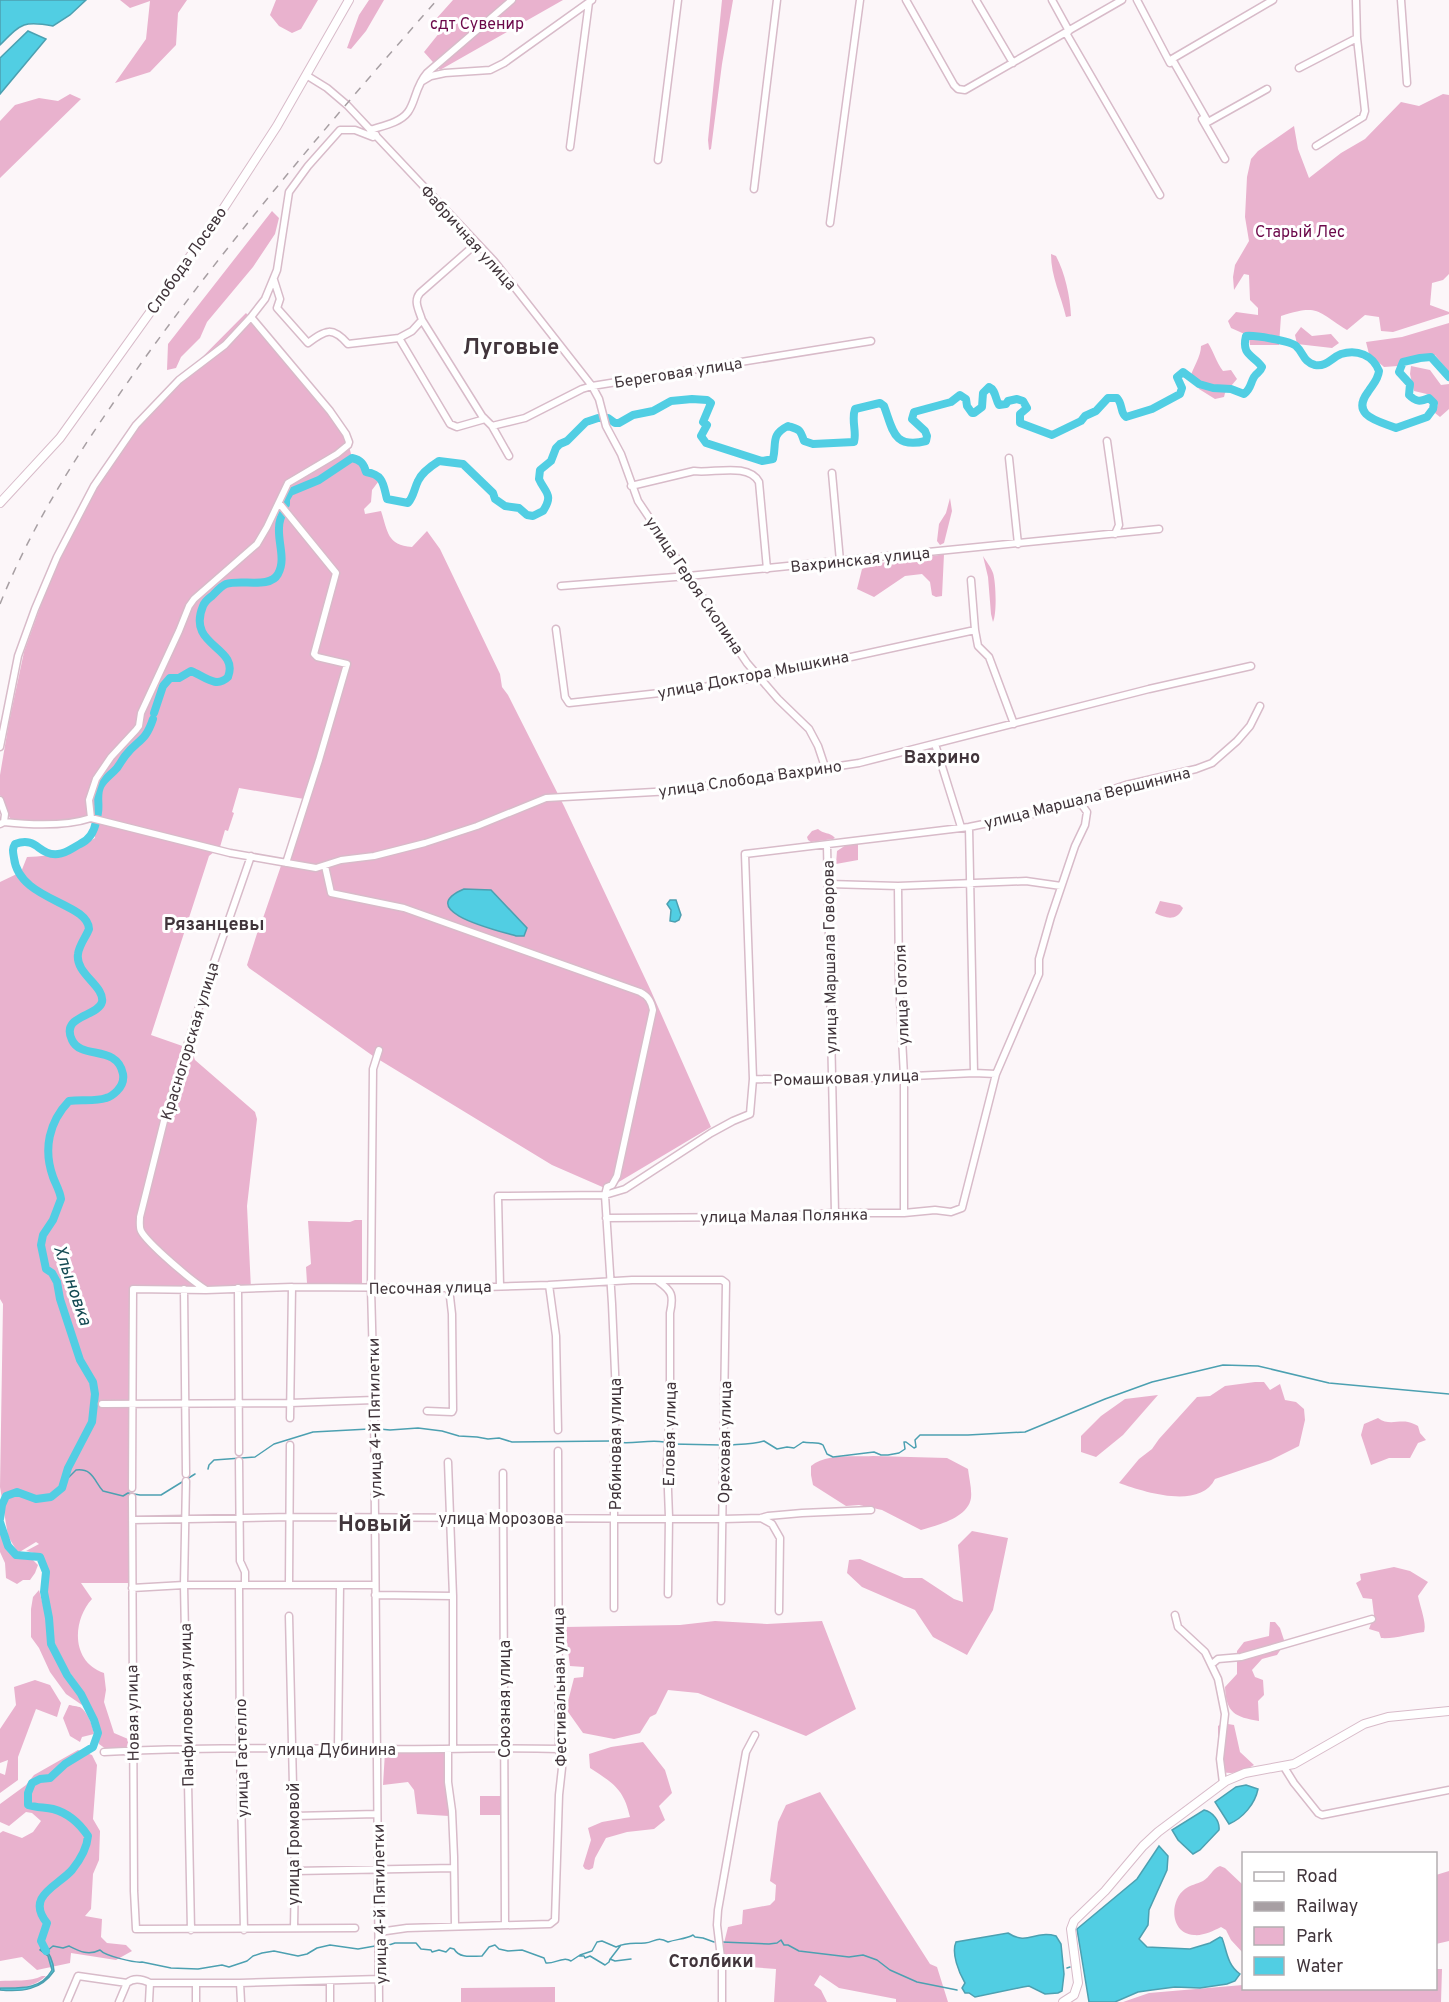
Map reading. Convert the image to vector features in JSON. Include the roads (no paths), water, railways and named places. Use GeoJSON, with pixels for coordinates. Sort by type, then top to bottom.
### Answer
{"type":"FeatureCollection","features":[{"type":"Feature","properties":{"kind":"main road","name":"Слобода Лосево"},"geometry":{"type":"LineString","coordinates":[[0,503],[67,429],[214,223],[268,139],[349,0]]}},
{"type":"Feature","properties":{"kind":"main road"},"geometry":{"type":"LineString","coordinates":[[1063,2002],[1074,1995],[1077,1988],[1071,1929],[1074,1921],[1105,1891],[1143,1846],[1158,1832],[1223,1783],[1236,1776],[1284,1767],[1314,1754],[1364,1724],[1388,1717],[1449,1711]]}},
{"type":"Feature","properties":{"kind":"street"},"geometry":{"type":"LineString","coordinates":[[370,130],[404,117],[410,110],[419,83],[427,73],[513,0]]}},
{"type":"Feature","properties":{"kind":"street"},"geometry":{"type":"LineString","coordinates":[[658,160],[678,0]]}},
{"type":"Feature","properties":{"kind":"street"},"geometry":{"type":"LineString","coordinates":[[754,189],[777,0]]}},
{"type":"Feature","properties":{"kind":"street"},"geometry":{"type":"LineString","coordinates":[[830,223],[860,0]]}},
{"type":"Feature","properties":{"kind":"street"},"geometry":{"type":"LineString","coordinates":[[906,0],[954,85],[958,89],[965,90],[1122,0]]}},
{"type":"Feature","properties":{"kind":"street"},"geometry":{"type":"LineString","coordinates":[[976,0],[1013,63]]}},
{"type":"Feature","properties":{"kind":"street"},"geometry":{"type":"LineString","coordinates":[[1052,0],[1160,195]]}},
{"type":"Feature","properties":{"kind":"street"},"geometry":{"type":"LineString","coordinates":[[1137,0],[1225,159]]}},
{"type":"Feature","properties":{"kind":"street"},"geometry":{"type":"LineString","coordinates":[[1267,89],[1208,122],[1172,59],[1273,0]]}},
{"type":"Feature","properties":{"kind":"street"},"geometry":{"type":"LineString","coordinates":[[1316,146],[1363,117],[1365,111],[1357,38],[1356,0]]}},
{"type":"Feature","properties":{"kind":"street"},"geometry":{"type":"LineString","coordinates":[[1401,0],[1407,83]]}},
{"type":"Feature","properties":{"kind":"street"},"geometry":{"type":"LineString","coordinates":[[419,83],[431,76],[445,73],[490,70],[504,63],[591,1]]}},
{"type":"Feature","properties":{"kind":"street"},"geometry":{"type":"LineString","coordinates":[[570,147],[591,1]]}},
{"type":"Feature","properties":{"kind":"street"},"geometry":{"type":"LineString","coordinates":[[1299,68],[1357,38]]}},
{"type":"Feature","properties":{"kind":"street","name":"Фабричная улица"},"geometry":{"type":"LineString","coordinates":[[306,75],[327,88],[345,104],[494,261],[592,386],[603,418]]}},
{"type":"Feature","properties":{"kind":"street"},"geometry":{"type":"LineString","coordinates":[[0,747],[18,656],[57,556],[94,486],[136,425],[179,380],[215,354],[251,318],[264,299],[277,270],[289,192],[296,182],[340,130],[348,129],[376,135]]}},
{"type":"Feature","properties":{"kind":"street"},"geometry":{"type":"LineString","coordinates":[[477,243],[416,298],[422,320],[485,419],[492,426],[509,456]]}},
{"type":"Feature","properties":{"kind":"street"},"geometry":{"type":"LineString","coordinates":[[274,280],[280,299],[277,308],[308,343],[322,332],[329,330],[339,335],[348,344],[399,338],[412,331],[422,320]]}},
{"type":"Feature","properties":{"kind":"street"},"geometry":{"type":"LineString","coordinates":[[0,800],[5,814],[2,823],[69,823],[97,819],[89,800],[96,779],[139,726],[141,713],[189,606],[223,572],[257,544],[288,483],[348,445],[346,434],[330,411],[251,318]]}},
{"type":"Feature","properties":{"kind":"street"},"geometry":{"type":"LineString","coordinates":[[399,338],[450,424],[457,427],[485,419]]}},
{"type":"Feature","properties":{"kind":"street","name":"Береговая улица"},"geometry":{"type":"LineString","coordinates":[[492,426],[525,418],[592,386],[871,341]]}},
{"type":"Feature","properties":{"kind":"street","name":"улица Героя Скопина"},"geometry":{"type":"LineString","coordinates":[[603,418],[621,454],[638,501],[759,677],[789,711],[809,729],[825,767]]}},
{"type":"Feature","properties":{"kind":"street"},"geometry":{"type":"LineString","coordinates":[[1107,441],[1119,525],[1115,534]]}},
{"type":"Feature","properties":{"kind":"street"},"geometry":{"type":"LineString","coordinates":[[1009,458],[1018,544]]}},
{"type":"Feature","properties":{"kind":"street"},"geometry":{"type":"LineString","coordinates":[[631,486],[694,471],[704,472],[718,469],[751,474],[758,478],[766,569]]}},
{"type":"Feature","properties":{"kind":"street"},"geometry":{"type":"LineString","coordinates":[[832,473],[840,561]]}},
{"type":"Feature","properties":{"kind":"street"},"geometry":{"type":"LineString","coordinates":[[279,503],[336,573],[314,654],[317,657],[347,664],[319,760],[285,863]]}},
{"type":"Feature","properties":{"kind":"street","name":"Вахринская улица"},"geometry":{"type":"LineString","coordinates":[[561,586],[766,569],[1159,529]]}},
{"type":"Feature","properties":{"kind":"street"},"geometry":{"type":"LineString","coordinates":[[971,580],[978,646],[988,657],[1014,724]]}},
{"type":"Feature","properties":{"kind":"street","name":"улица Доктора Мышкина"},"geometry":{"type":"LineString","coordinates":[[556,629],[565,698],[569,703],[687,690],[759,677],[975,630]]}},
{"type":"Feature","properties":{"kind":"street","name":"улица Слобода Вахрино"},"geometry":{"type":"LineString","coordinates":[[97,819],[211,849],[316,868],[341,860],[374,856],[456,833],[546,798],[672,791],[859,763],[1149,689],[1251,666]]}},
{"type":"Feature","properties":{"kind":"street","name":"улица Маршала Вершинина"},"geometry":{"type":"LineString","coordinates":[[753,1079],[745,854],[965,827],[1047,811],[1126,785],[1196,769],[1212,764],[1237,741],[1250,726],[1260,706]]}},
{"type":"Feature","properties":{"kind":"street"},"geometry":{"type":"LineString","coordinates":[[935,744],[965,827],[971,882],[974,1073]]}},
{"type":"Feature","properties":{"kind":"street"},"geometry":{"type":"LineString","coordinates":[[996,1074],[1039,974],[1039,959],[1061,886],[1074,846],[1085,825],[1087,812],[1082,805],[1074,802]]}},
{"type":"Feature","properties":{"kind":"street","name":"улица Маршала Говорова"},"geometry":{"type":"LineString","coordinates":[[827,845],[835,1213]]}},
{"type":"Feature","properties":{"kind":"street","name":"Красногорская улица"},"geometry":{"type":"LineString","coordinates":[[206,1290],[180,1269],[140,1229],[140,1216],[173,1089],[251,856]]}},
{"type":"Feature","properties":{"kind":"street"},"geometry":{"type":"LineString","coordinates":[[325,866],[332,893],[404,908],[640,992],[648,998],[653,1010],[644,1054],[617,1176],[612,1185],[607,1187],[605,1195]]}},
{"type":"Feature","properties":{"kind":"street"},"geometry":{"type":"LineString","coordinates":[[829,884],[898,886],[1026,881],[1061,886]]}},
{"type":"Feature","properties":{"kind":"street","name":"улица Гоголя"},"geometry":{"type":"LineString","coordinates":[[898,886],[899,980],[904,1076],[904,1213]]}},
{"type":"Feature","properties":{"kind":"street","name":"улица 4-й Пятилетки"},"geometry":{"type":"LineString","coordinates":[[379,1050],[373,1069],[371,1288],[380,2002]]}},
{"type":"Feature","properties":{"kind":"street","name":"Ромашковая улица"},"geometry":{"type":"LineString","coordinates":[[500,1286],[498,1196],[605,1195],[625,1189],[711,1133],[733,1120],[750,1114],[753,1079],[832,1080],[974,1073],[996,1074]]}},
{"type":"Feature","properties":{"kind":"street","name":"улица Малая Полянка"},"geometry":{"type":"LineString","coordinates":[[606,1218],[759,1217],[935,1210],[951,1212],[962,1208],[996,1074]]}},
{"type":"Feature","properties":{"kind":"street","name":"Рябиновая улица"},"geometry":{"type":"LineString","coordinates":[[605,1195],[616,1395],[614,1608]]}},
{"type":"Feature","properties":{"kind":"street","name":"Песочная улица"},"geometry":{"type":"LineString","coordinates":[[132,1405],[133,1289],[449,1288],[657,1280],[722,1280],[726,1284]]}},
{"type":"Feature","properties":{"kind":"street","name":"Еловая улица"},"geometry":{"type":"LineString","coordinates":[[657,1280],[671,1292],[673,1298],[667,1443],[668,1594]]}},
{"type":"Feature","properties":{"kind":"street","name":"Ореховая улица"},"geometry":{"type":"LineString","coordinates":[[721,1601],[726,1284]]}},
{"type":"Feature","properties":{"kind":"street"},"geometry":{"type":"LineString","coordinates":[[549,1285],[556,1336],[558,1430]]}},
{"type":"Feature","properties":{"kind":"street"},"geometry":{"type":"LineString","coordinates":[[290,1418],[292,1287]]}},
{"type":"Feature","properties":{"kind":"street"},"geometry":{"type":"LineString","coordinates":[[238,1288],[239,1452]]}},
{"type":"Feature","properties":{"kind":"street"},"geometry":{"type":"LineString","coordinates":[[427,1411],[452,1412],[453,1410],[452,1314],[449,1288]]}},
{"type":"Feature","properties":{"kind":"street","name":"Панфиловская улица"},"geometry":{"type":"LineString","coordinates":[[184,1289],[186,1478],[184,1585],[191,1930]]}},
{"type":"Feature","properties":{"kind":"street"},"geometry":{"type":"LineString","coordinates":[[102,1404],[185,1405],[374,1400]]}},
{"type":"Feature","properties":{"kind":"street"},"geometry":{"type":"LineString","coordinates":[[132,1405],[132,1488]]}},
{"type":"Feature","properties":{"kind":"street"},"geometry":{"type":"LineString","coordinates":[[289,1584],[290,1444]]}},
{"type":"Feature","properties":{"kind":"street","name":"Фестивальная улица"},"geometry":{"type":"LineString","coordinates":[[506,1924],[545,1925],[554,1923],[556,1915],[558,1817],[562,1768],[559,1749],[558,1451]]}},
{"type":"Feature","properties":{"kind":"street","name":"улица Гастелло"},"geometry":{"type":"LineString","coordinates":[[239,1461],[240,1561],[245,1572],[242,1586],[240,1749],[244,1930]]}},
{"type":"Feature","properties":{"kind":"street"},"geometry":{"type":"LineString","coordinates":[[448,1462],[453,1596],[448,1782],[452,1811],[455,1926]]}},
{"type":"Feature","properties":{"kind":"street","name":"Союзная улица"},"geometry":{"type":"LineString","coordinates":[[503,1473],[506,1924]]}},
{"type":"Feature","properties":{"kind":"street","name":"Новая улица"},"geometry":{"type":"LineString","coordinates":[[132,1497],[136,1929],[191,1930]]}},
{"type":"Feature","properties":{"kind":"street","name":"улица Морозова"},"geometry":{"type":"LineString","coordinates":[[132,1520],[291,1517],[723,1519],[871,1510]]}},
{"type":"Feature","properties":{"kind":"street"},"geometry":{"type":"LineString","coordinates":[[761,1518],[772,1524],[780,1538],[779,1611]]}},
{"type":"Feature","properties":{"kind":"street"},"geometry":{"type":"LineString","coordinates":[[132,1588],[184,1585],[375,1585]]}},
{"type":"Feature","properties":{"kind":"street"},"geometry":{"type":"LineString","coordinates":[[338,1748],[340,1585]]}},
{"type":"Feature","properties":{"kind":"street"},"geometry":{"type":"LineString","coordinates":[[375,1595],[453,1596]]}},
{"type":"Feature","properties":{"kind":"street"},"geometry":{"type":"LineString","coordinates":[[1175,1614],[1178,1627],[1197,1643],[1212,1664],[1218,1679],[1225,1714],[1220,1759],[1223,1783]]}},
{"type":"Feature","properties":{"kind":"street","name":"улица Громовой"},"geometry":{"type":"LineString","coordinates":[[290,1616],[294,1928]]}},
{"type":"Feature","properties":{"kind":"street"},"geometry":{"type":"LineString","coordinates":[[1212,1664],[1218,1659],[1241,1657],[1372,1618]]}},
{"type":"Feature","properties":{"kind":"street"},"geometry":{"type":"LineString","coordinates":[[722,2002],[718,1910],[746,1752],[755,1735]]}},
{"type":"Feature","properties":{"kind":"street","name":"улица Дубинина"},"geometry":{"type":"LineString","coordinates":[[104,1752],[338,1748],[559,1749]]}},
{"type":"Feature","properties":{"kind":"street"},"geometry":{"type":"LineString","coordinates":[[1284,1767],[1294,1783],[1322,1815],[1449,1790]]}},
{"type":"Feature","properties":{"kind":"street"},"geometry":{"type":"LineString","coordinates":[[294,1815],[377,1814]]}},
{"type":"Feature","properties":{"kind":"street"},"geometry":{"type":"LineString","coordinates":[[295,1871],[454,1868]]}},
{"type":"Feature","properties":{"kind":"street"},"geometry":{"type":"LineString","coordinates":[[379,1932],[407,1928],[506,1924]]}},
{"type":"Feature","properties":{"kind":"street"},"geometry":{"type":"LineString","coordinates":[[191,1930],[355,1928]]}},
{"type":"Feature","properties":{"kind":"street"},"geometry":{"type":"LineString","coordinates":[[67,2002],[78,1976],[127,1983]]}},
{"type":"Feature","properties":{"kind":"street"},"geometry":{"type":"LineString","coordinates":[[119,2002],[127,1983],[132,1979],[150,1983],[240,1983],[380,1979]]}},
{"type":"Feature","properties":{"kind":"street"},"geometry":{"type":"LineString","coordinates":[[330,1981],[330,2002]]}},
{"type":"Feature","properties":{"kind":"street"},"geometry":{"type":"LineString","coordinates":[[149,2002],[150,1983]]}},
{"type":"Feature","properties":{"kind":"street"},"geometry":{"type":"LineString","coordinates":[[196,1983],[196,2002]]}},
{"type":"Feature","properties":{"kind":"street"},"geometry":{"type":"LineString","coordinates":[[240,1983],[241,2002]]}},
{"type":"Feature","properties":{"kind":"water"},"geometry":{"type":"Polygon","coordinates":[[[0,0],[86,0],[70,15],[53,26],[35,23],[23,25],[0,45],[0,0]]]}},
{"type":"Feature","properties":{"kind":"water"},"geometry":{"type":"Polygon","coordinates":[[[28,31],[46,39],[0,94],[0,58],[28,31]]]}},
{"type":"Feature","properties":{"kind":"water"},"geometry":{"type":"Polygon","coordinates":[[[464,889],[491,890],[527,928],[524,936],[516,936],[479,925],[453,912],[448,905],[451,897],[464,889]]]}},
{"type":"Feature","properties":{"kind":"water"},"geometry":{"type":"Polygon","coordinates":[[[670,900],[676,900],[681,915],[675,922],[670,921],[671,910],[667,904],[670,900]]]}},
{"type":"Feature","properties":{"kind":"water"},"geometry":{"type":"Polygon","coordinates":[[[1246,1785],[1258,1789],[1254,1800],[1244,1814],[1229,1824],[1215,1802],[1236,1787],[1246,1785]]]}},
{"type":"Feature","properties":{"kind":"water"},"geometry":{"type":"Polygon","coordinates":[[[1204,1810],[1215,1817],[1219,1830],[1200,1850],[1193,1854],[1178,1840],[1172,1830],[1204,1810]]]}},
{"type":"Feature","properties":{"kind":"water"},"geometry":{"type":"Polygon","coordinates":[[[1159,1846],[1168,1856],[1167,1870],[1149,1910],[1148,1925],[1139,1939],[1147,1947],[1190,1949],[1210,1943],[1220,1937],[1230,1962],[1240,1974],[1235,1981],[1227,1984],[1200,1988],[1175,1987],[1152,1990],[1138,1992],[1115,2002],[1089,2002],[1077,1929],[1137,1879],[1159,1846]]]}},
{"type":"Feature","properties":{"kind":"water"},"geometry":{"type":"Polygon","coordinates":[[[1008,1933],[1021,1938],[1056,1936],[1061,1944],[1064,1974],[1062,1991],[1045,1994],[1029,1986],[975,1997],[965,1993],[962,1988],[965,1983],[955,1957],[956,1942],[1008,1933]]]}},
{"type":"Feature","properties":{"kind":"water"},"geometry":{"type":"Polygon","coordinates":[[[41,1941],[53,1966],[54,1971],[49,1977],[30,1988],[16,1991],[0,1990],[0,1988],[29,1986],[47,1977],[52,1970],[48,1956],[40,1950],[43,1947],[41,1941]]]}},
{"type":"Feature","properties":{"kind":"waterway","name":"Хлыновка"},"geometry":{"type":"LineString","coordinates":[[286,504],[290,492],[319,480],[352,458],[362,463],[366,472],[380,478],[387,499],[408,503],[422,475],[439,461],[463,464],[493,493],[495,499],[505,506],[519,508],[527,515],[533,516],[543,511],[548,501],[539,479],[540,470],[551,461],[556,448],[567,441],[586,422],[608,418],[619,423],[633,415],[653,411],[671,401],[692,399],[707,400],[711,403],[703,422],[707,425],[701,436],[706,443],[762,461],[773,459],[776,436],[788,426],[799,430],[804,441],[813,444],[854,442],[855,409],[880,403],[884,406],[896,436],[907,442],[926,441],[925,431],[912,419],[914,412],[951,402],[960,395],[966,399],[967,406],[974,413],[982,407],[983,393],[989,387],[994,392],[999,405],[1017,399],[1023,401],[1027,408],[1020,414],[1020,423],[1052,435],[1081,421],[1085,416],[1096,411],[1108,398],[1117,398],[1126,417],[1152,409],[1180,394],[1182,388],[1177,377],[1183,372],[1199,384],[1231,389],[1244,394],[1262,367],[1245,348],[1246,336],[1293,344],[1308,362],[1315,365],[1323,365],[1341,354],[1353,352],[1369,357],[1379,371],[1363,400],[1362,407],[1364,412],[1375,420],[1396,428],[1427,417],[1434,403],[1429,398],[1418,401],[1409,395],[1410,384],[1399,372],[1403,362],[1431,357],[1449,377]]}},
{"type":"Feature","properties":{"kind":"waterway","name":"Хлыновка"},"geometry":{"type":"LineString","coordinates":[[154,713],[163,686],[170,678],[179,678],[191,671],[214,682],[228,677],[230,667],[227,659],[201,630],[200,620],[203,606],[226,584],[274,579],[280,569],[282,557],[279,526],[284,511]]}},
{"type":"Feature","properties":{"kind":"waterway","name":"Хлыновка"},"geometry":{"type":"LineString","coordinates":[[97,817],[98,793],[101,785],[144,737],[153,719]]}},
{"type":"Feature","properties":{"kind":"waterway","name":"Хлыновка"},"geometry":{"type":"LineString","coordinates":[[0,1519],[6,1496],[17,1492],[36,1499],[51,1497],[62,1488],[68,1468],[92,1422],[95,1394],[93,1382],[80,1360],[60,1299],[57,1282],[52,1273],[46,1269],[41,1245],[43,1235],[53,1220],[61,1199],[50,1167],[48,1146],[57,1118],[69,1101],[109,1097],[120,1087],[123,1076],[114,1059],[107,1055],[83,1050],[72,1040],[70,1032],[75,1021],[94,1011],[102,1002],[102,996],[78,961],[81,944],[89,929],[86,920],[28,883],[19,872],[13,849],[15,844],[29,842],[51,854],[64,853],[88,838],[96,822]]}},
{"type":"Feature","properties":{"kind":"waterway"},"geometry":{"type":"LineString","coordinates":[[726,1445],[764,1441],[777,1449],[794,1448],[803,1442],[821,1444],[827,1454],[833,1457],[874,1452],[888,1455],[905,1449],[904,1442],[916,1447],[915,1440],[920,1435],[1025,1432],[1152,1382],[1223,1365],[1258,1366],[1329,1383],[1449,1394]]}},
{"type":"Feature","properties":{"kind":"waterway"},"geometry":{"type":"LineString","coordinates":[[379,1429],[418,1428],[459,1436],[499,1438],[512,1442],[611,1441]]}},
{"type":"Feature","properties":{"kind":"waterway"},"geometry":{"type":"LineString","coordinates":[[208,1469],[214,1460],[255,1457],[274,1444],[313,1432],[369,1429]]}},
{"type":"Feature","properties":{"kind":"waterway"},"geometry":{"type":"LineString","coordinates":[[616,1442],[664,1442]]}},
{"type":"Feature","properties":{"kind":"waterway"},"geometry":{"type":"LineString","coordinates":[[672,1444],[721,1445]]}},
{"type":"Feature","properties":{"kind":"waterway"},"geometry":{"type":"LineString","coordinates":[[64,1482],[76,1470],[82,1470],[90,1473],[103,1491],[123,1496],[128,1493],[161,1495],[195,1474]]}},
{"type":"Feature","properties":{"kind":"waterway","name":"Хлыновка"},"geometry":{"type":"LineString","coordinates":[[0,1522],[8,1546],[16,1555],[40,1557],[46,1572],[44,1592],[51,1644],[67,1675],[81,1694],[98,1733],[93,1747],[65,1764],[50,1778],[32,1783],[28,1793],[28,1805],[64,1813],[88,1836],[85,1849],[75,1866],[46,1892],[42,1899],[41,1914],[47,1923],[41,1941],[46,1951]]}},
{"type":"Feature","properties":{"kind":"waterway"},"geometry":{"type":"LineString","coordinates":[[386,1946],[395,1943],[416,1943],[421,1949],[432,1952],[439,1950],[446,1952],[450,1948],[463,1956],[482,1956],[489,1947],[495,1945],[499,1949],[508,1951],[522,1950],[544,1958],[546,1963],[549,1963],[565,1959],[571,1961],[592,1951],[597,1942],[602,1941],[616,1947],[659,1939],[668,1942],[693,1935],[714,1942]]}},
{"type":"Feature","properties":{"kind":"waterway"},"geometry":{"type":"LineString","coordinates":[[722,1942],[769,1944],[781,1940],[784,1945],[799,1951],[849,1957],[863,1955],[917,1982],[957,1990]]}},
{"type":"Feature","properties":{"kind":"waterway"},"geometry":{"type":"LineString","coordinates":[[47,1951],[53,1946],[63,1948],[69,1946],[88,1953],[100,1950],[114,1957],[171,1968],[198,1969],[222,1965],[229,1967],[247,1961],[253,1956],[274,1951],[298,1956],[330,1945],[358,1949],[375,1946]]}},
{"type":"Feature","properties":{"kind":"waterway"},"geometry":{"type":"LineString","coordinates":[[611,1958],[621,1945]]}},
{"type":"Feature","properties":{"kind":"waterway"},"geometry":{"type":"LineString","coordinates":[[579,1956],[585,1958],[590,1956],[605,1965],[610,1959],[615,1961],[631,1959]]}},
{"type":"Feature","properties":{"kind":"railway"},"geometry":{"type":"LineString","coordinates":[[0,604],[14,571],[64,479],[101,421],[176,315],[285,178],[437,0]]}},
{"type":"Feature","properties":{"kind":"district","name":"Луговые"},"geometry":{"type":"Point","coordinates":[511,346]}},
{"type":"Feature","properties":{"kind":"district","name":"Вахрино"},"geometry":{"type":"Point","coordinates":[942,757]}},
{"type":"Feature","properties":{"kind":"district","name":"Рязанцевы"},"geometry":{"type":"Point","coordinates":[214,924]}},
{"type":"Feature","properties":{"kind":"district","name":"Новый"},"geometry":{"type":"Point","coordinates":[375,1523]}},
{"type":"Feature","properties":{"kind":"district","name":"Столбики"},"geometry":{"type":"Point","coordinates":[711,1961]}},
{"type":"Feature","properties":{"kind":"park label","name":"сдт Сувенир"},"geometry":{"type":"Point","coordinates":[477,23]}},
{"type":"Feature","properties":{"kind":"park label","name":"Старый Лес"},"geometry":{"type":"Point","coordinates":[1300,231]}}]}
